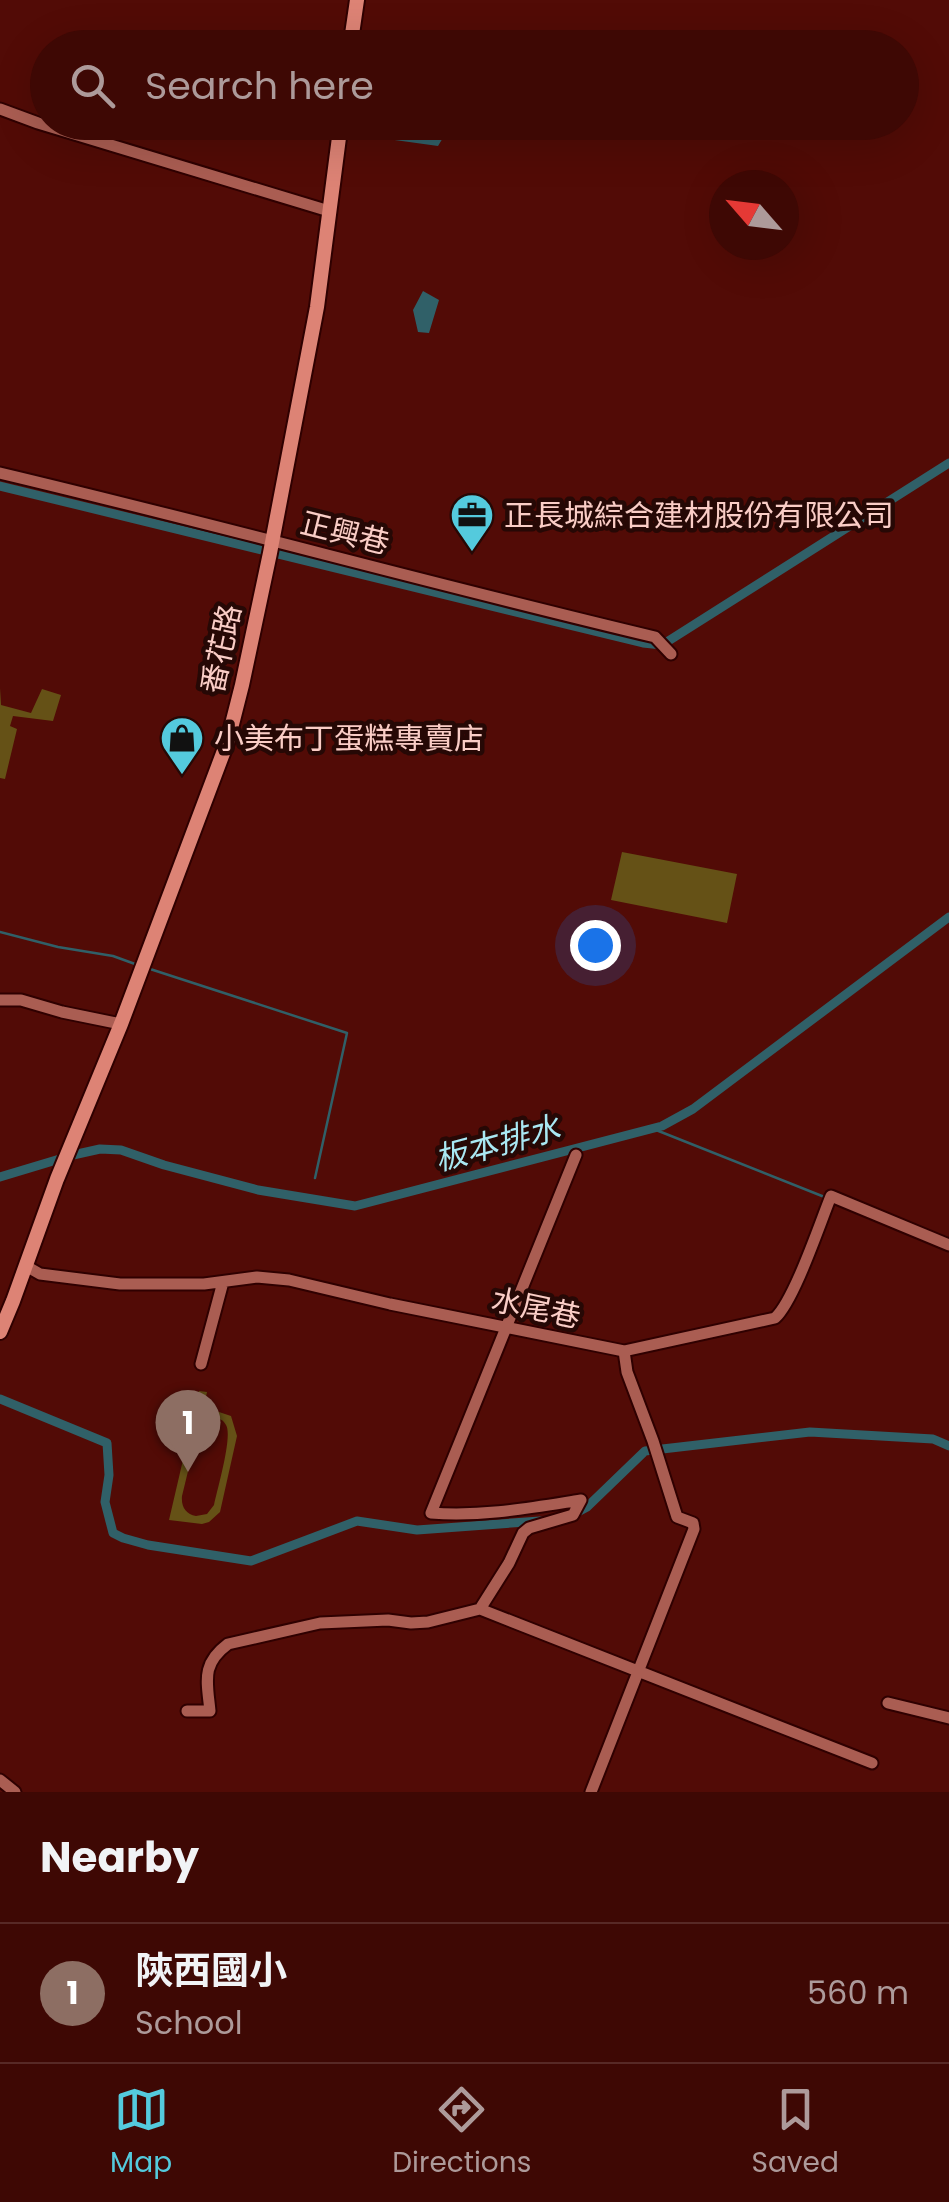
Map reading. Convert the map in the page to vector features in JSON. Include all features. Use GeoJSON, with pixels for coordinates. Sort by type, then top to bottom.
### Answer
{"type":"FeatureCollection","features":[{"type":"Feature","properties":{"kind":"main road"},"geometry":{"type":"LineString","coordinates":[[353,30],[357,0]]}},
{"type":"Feature","properties":{"kind":"main road","name":"番花路"},"geometry":{"type":"LineString","coordinates":[[0,1332],[228,740],[317,306],[339,140]]}},
{"type":"Feature","properties":{"kind":"street"},"geometry":{"type":"LineString","coordinates":[[0,109],[30,120]]}},
{"type":"Feature","properties":{"kind":"street"},"geometry":{"type":"LineString","coordinates":[[94,140],[330,211]]}},
{"type":"Feature","properties":{"kind":"street","name":"正興巷"},"geometry":{"type":"LineString","coordinates":[[0,473],[655,637],[670,654]]}},
{"type":"Feature","properties":{"kind":"street"},"geometry":{"type":"LineString","coordinates":[[0,1000],[21,1000],[121,1024]]}},
{"type":"Feature","properties":{"kind":"street"},"geometry":{"type":"LineString","coordinates":[[480,1609],[522,1533],[573,1515],[581,1500],[499,1514],[431,1513],[576,1155]]}},
{"type":"Feature","properties":{"kind":"street","name":"水尾巷"},"geometry":{"type":"LineString","coordinates":[[26,1266],[40,1274],[120,1284],[204,1284],[257,1277],[288,1280],[624,1351],[776,1318],[782,1312],[831,1196],[949,1245]]}},
{"type":"Feature","properties":{"kind":"street"},"geometry":{"type":"LineString","coordinates":[[201,1364],[223,1282]]}},
{"type":"Feature","properties":{"kind":"street"},"geometry":{"type":"LineString","coordinates":[[591,1792],[694,1530],[694,1523],[677,1516],[627,1372],[624,1351]]}},
{"type":"Feature","properties":{"kind":"street"},"geometry":{"type":"LineString","coordinates":[[188,1712],[210,1711],[207,1670],[216,1654],[228,1644],[320,1624],[428,1622],[480,1609],[872,1763]]}},
{"type":"Feature","properties":{"kind":"street"},"geometry":{"type":"LineString","coordinates":[[888,1703],[949,1718]]}},
{"type":"Feature","properties":{"kind":"street"},"geometry":{"type":"LineString","coordinates":[[0,1780],[15,1792]]}},
{"type":"Feature","properties":{"kind":"shaded area"},"geometry":{"type":"Polygon","coordinates":[[[0,688],[1,705],[31,713],[42,689],[61,695],[53,721],[13,716],[10,726],[17,729],[5,779],[0,778],[0,688]]]}},
{"type":"Feature","properties":{"kind":"shaded area"},"geometry":{"type":"Polygon","coordinates":[[[622,852],[737,874],[727,923],[611,900],[622,852]]]}},
{"type":"Feature","properties":{"kind":"shaded area"},"geometry":{"type":"Polygon","coordinates":[[[199,1391],[207,1392],[203,1411],[231,1416],[237,1436],[220,1512],[202,1524],[169,1520],[199,1391]],[[212,1417],[199,1426],[182,1496],[185,1509],[196,1516],[207,1514],[214,1505],[226,1451],[226,1425],[212,1417]]]}},
{"type":"Feature","properties":{"kind":"water"},"geometry":{"type":"Polygon","coordinates":[[[395,140],[442,140],[438,146],[395,140]]]}},
{"type":"Feature","properties":{"kind":"water"},"geometry":{"type":"Polygon","coordinates":[[[423,291],[439,300],[429,333],[418,332],[413,310],[423,291]]]}},
{"type":"Feature","properties":{"kind":"waterway"},"geometry":{"type":"LineString","coordinates":[[0,486],[662,645],[949,463]]}},
{"type":"Feature","properties":{"kind":"waterway","name":"板本排水"},"geometry":{"type":"LineString","coordinates":[[0,1177],[73,1155],[100,1149],[121,1150],[258,1190],[355,1206],[662,1126],[693,1109],[949,917]]}},
{"type":"Feature","properties":{"kind":"waterway"},"geometry":{"type":"LineString","coordinates":[[0,932],[135,964]]}},
{"type":"Feature","properties":{"kind":"waterway"},"geometry":{"type":"LineString","coordinates":[[147,968],[347,1033],[315,1178]]}},
{"type":"Feature","properties":{"kind":"waterway"},"geometry":{"type":"LineString","coordinates":[[651,1128],[827,1198]]}},
{"type":"Feature","properties":{"kind":"waterway"},"geometry":{"type":"LineString","coordinates":[[0,1399],[107,1443],[109,1475],[105,1502],[113,1533],[148,1545],[251,1561],[357,1521],[417,1530],[540,1521]]}},
{"type":"Feature","properties":{"kind":"waterway"},"geometry":{"type":"LineString","coordinates":[[574,1514],[587,1507],[645,1451],[810,1432],[933,1439],[949,1446]]}},
{"type":"Feature","properties":{"kind":"place","name":"正長城綜合建材股份有限公司"},"geometry":{"type":"Point","coordinates":[472,553]}},
{"type":"Feature","properties":{"kind":"place","name":"小美布丁蛋糕專賣店"},"geometry":{"type":"Point","coordinates":[182,776]}},
{"type":"Feature","properties":{"kind":"place","name":"陝西國小"},"geometry":{"type":"Point","coordinates":[188,1472]}}]}
